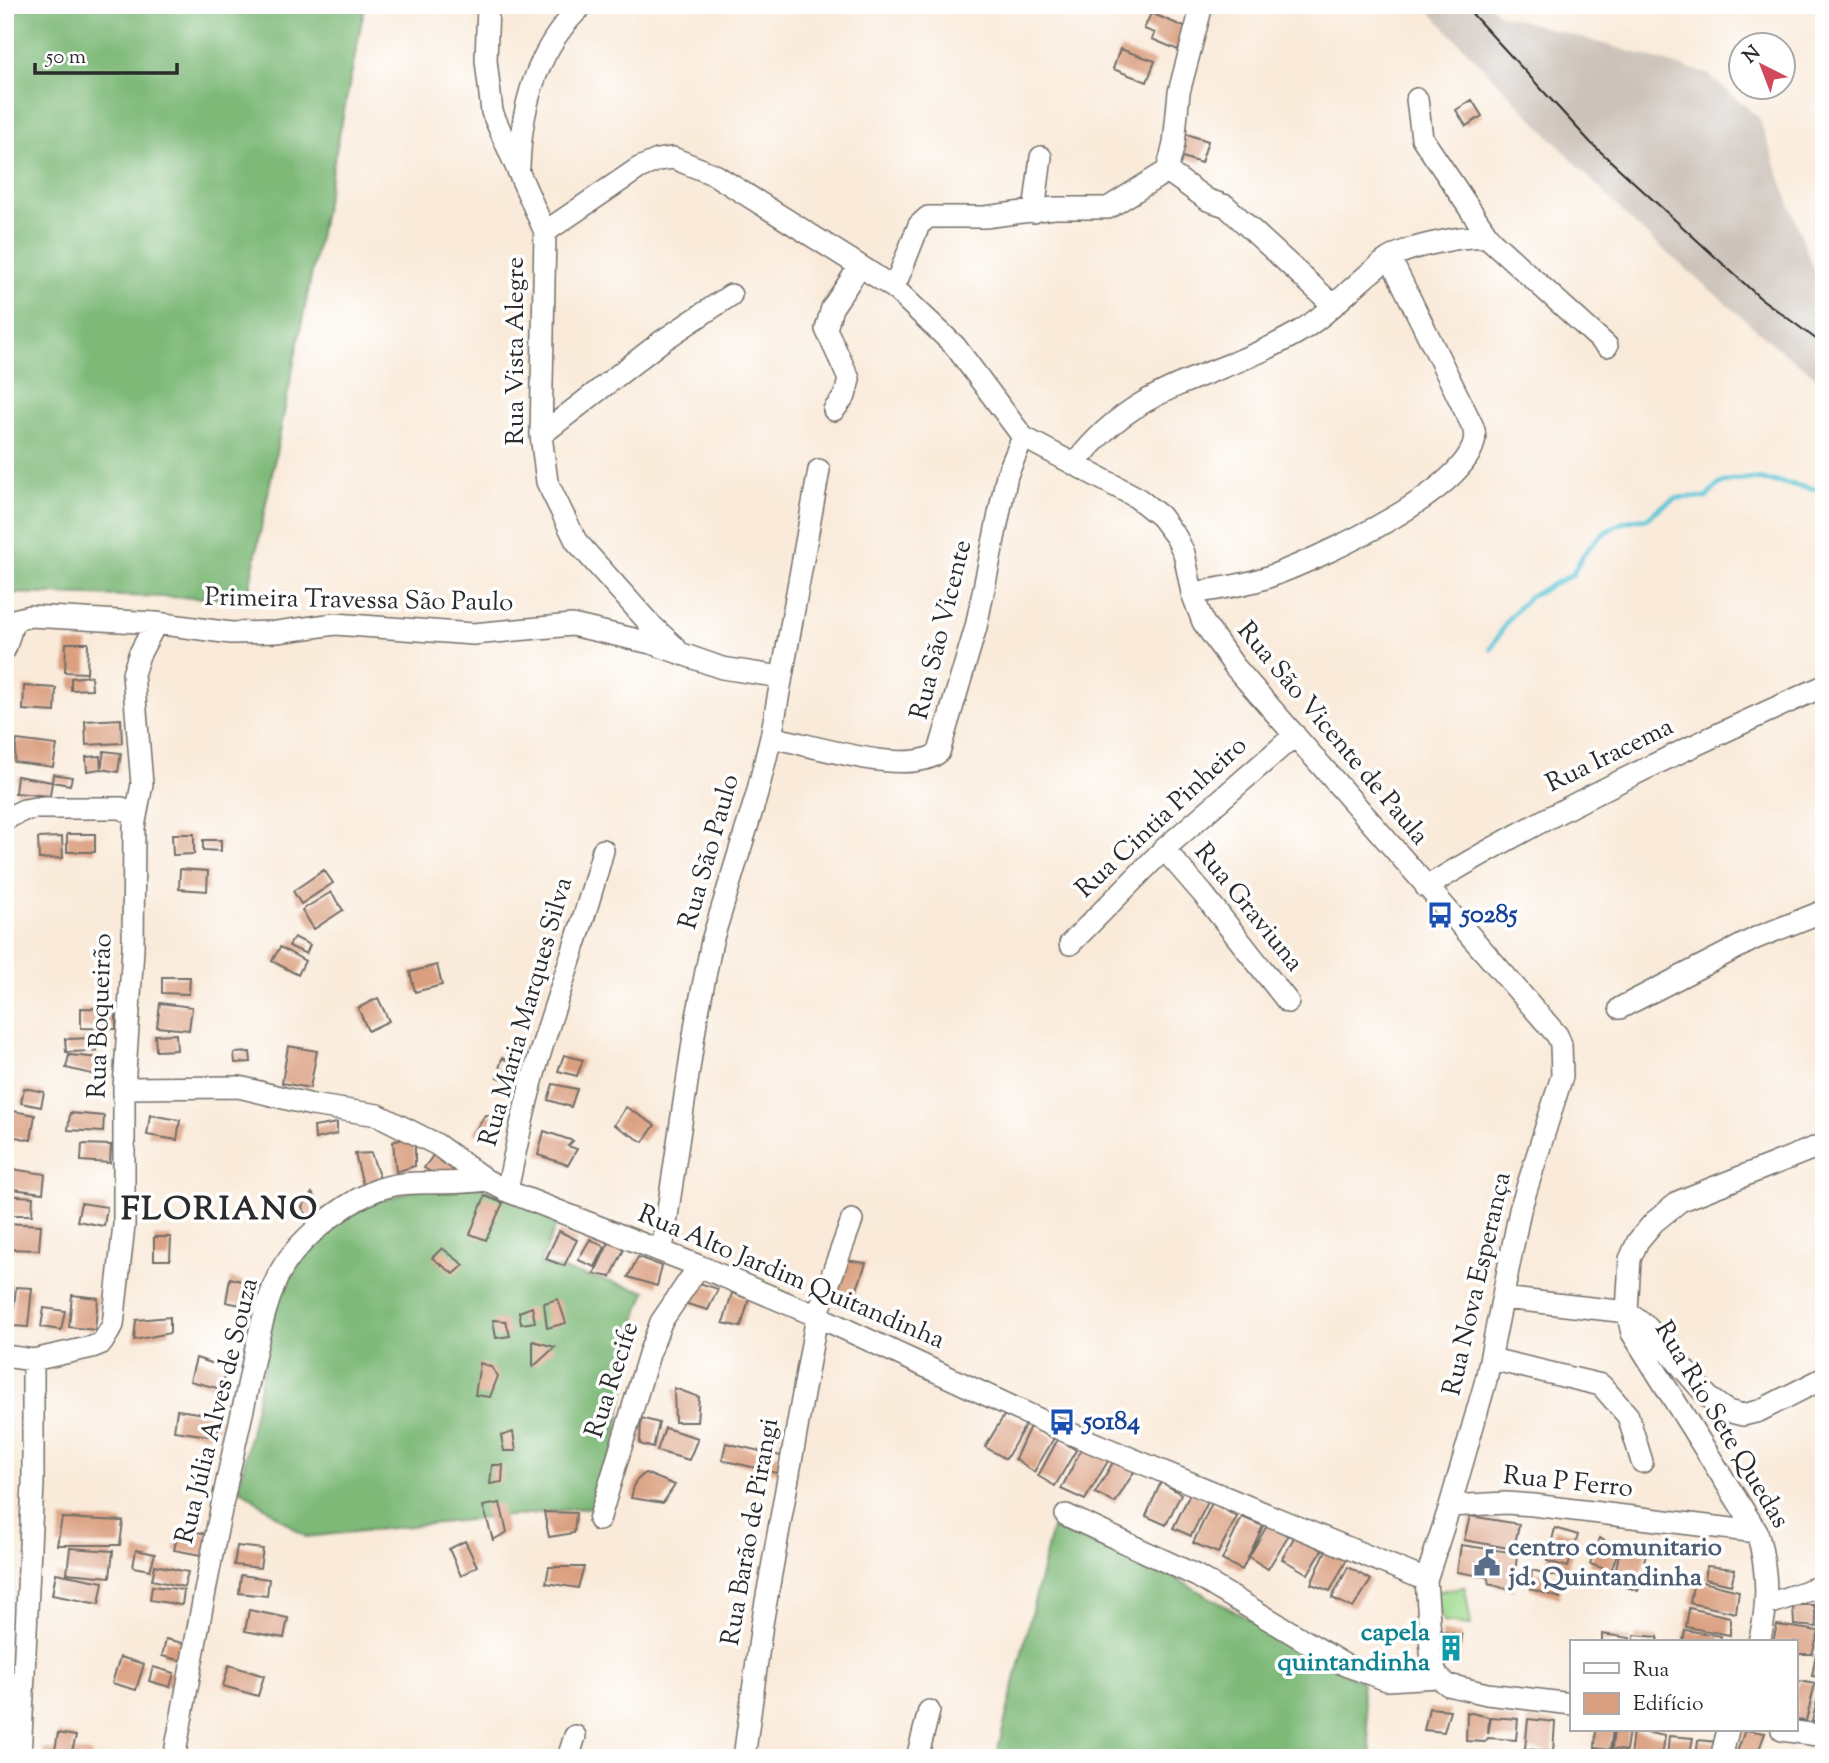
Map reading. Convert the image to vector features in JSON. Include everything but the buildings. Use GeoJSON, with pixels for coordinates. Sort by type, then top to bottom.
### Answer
{"type":"FeatureCollection","features":[{"type":"Feature","properties":{"kind":"street","name":"Rua Vista Alegre"},"geometry":{"type":"LineString","coordinates":[[488,5],[488,89],[492,112],[545,232],[541,435],[547,482],[559,512],[576,541],[649,623],[687,657]]}},
{"type":"Feature","properties":{"kind":"street"},"geometry":{"type":"LineString","coordinates":[[519,169],[523,116],[539,67],[558,32],[583,5]]}},
{"type":"Feature","properties":{"kind":"street"},"geometry":{"type":"LineString","coordinates":[[894,288],[923,220],[936,215],[985,217],[1108,208],[1167,171],[1174,144],[1178,92],[1202,5]]}},
{"type":"Feature","properties":{"kind":"street"},"geometry":{"type":"LineString","coordinates":[[1417,99],[1422,138],[1490,239],[1607,346]]}},
{"type":"Feature","properties":{"kind":"street"},"geometry":{"type":"LineString","coordinates":[[1034,212],[1041,157]]}},
{"type":"Feature","properties":{"kind":"street","name":"Rua São Vicente de Paula"},"geometry":{"type":"LineString","coordinates":[[545,232],[639,168],[658,160],[673,158],[715,175],[894,288],[955,346],[1023,437],[1136,497],[1160,516],[1184,553],[1192,593],[1214,640],[1557,1035],[1561,1044],[1562,1076]]}},
{"type":"Feature","properties":{"kind":"street"},"geometry":{"type":"LineString","coordinates":[[1167,171],[1208,200],[1231,211],[1333,305]]}},
{"type":"Feature","properties":{"kind":"street"},"geometry":{"type":"LineString","coordinates":[[1075,464],[1107,427],[1128,411],[1180,382],[1276,344],[1299,331],[1390,258],[1426,245],[1457,239],[1476,236],[1490,239]]}},
{"type":"Feature","properties":{"kind":"street"},"geometry":{"type":"LineString","coordinates":[[1192,593],[1263,579],[1343,544],[1416,504],[1440,485],[1474,449],[1477,442],[1473,427],[1390,258]]}},
{"type":"Feature","properties":{"kind":"street"},"geometry":{"type":"LineString","coordinates":[[834,410],[845,396],[849,379],[826,329],[832,308],[860,266]]}},
{"type":"Feature","properties":{"kind":"street"},"geometry":{"type":"LineString","coordinates":[[541,435],[662,341],[731,296]]}},
{"type":"Feature","properties":{"kind":"street","name":"Rua São Vicente"},"geometry":{"type":"LineString","coordinates":[[771,737],[895,762],[916,763],[939,752],[976,628],[1007,475],[1023,437]]}},
{"type":"Feature","properties":{"kind":"street","name":"Rua São Paulo"},"geometry":{"type":"LineString","coordinates":[[662,1250],[696,1022],[712,941],[757,794],[771,737],[819,470]]}},
{"type":"Feature","properties":{"kind":"street","name":"Primeira Travessa São Paulo"},"geometry":{"type":"LineString","coordinates":[[5,649],[14,620],[30,616],[156,623],[231,633],[277,632],[335,624],[473,634],[572,625],[630,636],[722,668],[780,677]]}},
{"type":"Feature","properties":{"kind":"street","name":"Rua Boqueirão"},"geometry":{"type":"LineString","coordinates":[[33,1360],[102,1343],[113,1325],[124,1225],[124,1088],[133,949],[135,816],[142,784],[133,674],[139,654],[156,623]]}},
{"type":"Feature","properties":{"kind":"street","name":"Rua Iracema"},"geometry":{"type":"LineString","coordinates":[[1426,887],[1500,842],[1572,804],[1824,686]]}},
{"type":"Feature","properties":{"kind":"street","name":"Rua Cintia Pinheiro"},"geometry":{"type":"LineString","coordinates":[[1070,944],[1164,849],[1294,735]]}},
{"type":"Feature","properties":{"kind":"street"},"geometry":{"type":"LineString","coordinates":[[5,819],[24,810],[36,808],[121,808],[135,816]]}},
{"type":"Feature","properties":{"kind":"street","name":"Rua Graviuna"},"geometry":{"type":"LineString","coordinates":[[1164,849],[1211,903],[1288,1002]]}},
{"type":"Feature","properties":{"kind":"street","name":"Rua Maria Marques Silva"},"geometry":{"type":"LineString","coordinates":[[508,1191],[521,1122],[537,1061],[591,897],[603,850]]}},
{"type":"Feature","properties":{"kind":"street"},"geometry":{"type":"LineString","coordinates":[[1620,1008],[1756,938],[1824,911]]}},
{"type":"Feature","properties":{"kind":"street","name":"Rua Nova Esperança"},"geometry":{"type":"LineString","coordinates":[[1450,1506],[1491,1359],[1520,1210],[1562,1076]]}},
{"type":"Feature","properties":{"kind":"street","name":"Rua Alto Jardim Quitandinha"},"geometry":{"type":"LineString","coordinates":[[124,1088],[239,1087],[312,1105],[378,1115],[436,1143],[486,1180],[508,1191],[662,1250],[817,1316],[1062,1430],[1426,1580]]}},
{"type":"Feature","properties":{"kind":"street","name":"Rua Rio Sete Quedas"},"geometry":{"type":"LineString","coordinates":[[1759,1640],[1766,1605],[1766,1561],[1757,1532],[1632,1333],[1628,1312],[1630,1259],[1638,1241],[1654,1222],[1680,1201],[1824,1144]]}},
{"type":"Feature","properties":{"kind":"street","name":"Rua Júlia Alves de Souza"},"geometry":{"type":"LineString","coordinates":[[174,1758],[233,1450],[264,1318],[279,1274],[306,1240],[332,1215],[371,1192],[410,1182],[452,1184],[486,1180]]}},
{"type":"Feature","properties":{"kind":"street"},"geometry":{"type":"LineString","coordinates":[[817,1316],[852,1220]]}},
{"type":"Feature","properties":{"kind":"street","name":"Rua Recife"},"geometry":{"type":"LineString","coordinates":[[599,1520],[661,1322],[699,1266]]}},
{"type":"Feature","properties":{"kind":"street"},"geometry":{"type":"LineString","coordinates":[[1503,1298],[1628,1312],[1647,1327],[1709,1398],[1727,1411],[1743,1415],[1759,1411],[1824,1378]]}},
{"type":"Feature","properties":{"kind":"street","name":"Rua Barão de Pirangi"},"geometry":{"type":"LineString","coordinates":[[744,1758],[762,1624],[817,1316]]}},
{"type":"Feature","properties":{"kind":"street"},"geometry":{"type":"LineString","coordinates":[[5,1356],[33,1360],[33,1483],[20,1758]]}},
{"type":"Feature","properties":{"kind":"street"},"geometry":{"type":"LineString","coordinates":[[1491,1359],[1601,1385],[1628,1416],[1642,1462]]}},
{"type":"Feature","properties":{"kind":"street","name":"Rua P Ferro"},"geometry":{"type":"LineString","coordinates":[[1450,1506],[1495,1503],[1533,1505],[1757,1532]]}},
{"type":"Feature","properties":{"kind":"street"},"geometry":{"type":"LineString","coordinates":[[1450,1506],[1426,1580],[1432,1663],[1438,1677],[1448,1685],[1466,1690],[1570,1704]]}},
{"type":"Feature","properties":{"kind":"street"},"geometry":{"type":"LineString","coordinates":[[1066,1515],[1197,1576],[1345,1665],[1387,1680],[1438,1677]]}},
{"type":"Feature","properties":{"kind":"street"},"geometry":{"type":"LineString","coordinates":[[1766,1605],[1824,1585]]}},
{"type":"Feature","properties":{"kind":"street"},"geometry":{"type":"LineString","coordinates":[[917,1758],[929,1711]]}},
{"type":"Feature","properties":{"kind":"street"},"geometry":{"type":"LineString","coordinates":[[1721,1758],[1728,1732]]}},
{"type":"Feature","properties":{"kind":"street"},"geometry":{"type":"LineString","coordinates":[[1796,1732],[1824,1736]]}},
{"type":"Feature","properties":{"kind":"street"},"geometry":{"type":"LineString","coordinates":[[568,1758],[575,1736]]}},
{"type":"Feature","properties":{"kind":"shaded area"},"geometry":{"type":"Polygon","coordinates":[[[1423,5],[1490,5],[1499,14],[1708,74],[1728,91],[1728,102],[1740,102],[1759,118],[1824,299],[1824,382],[1785,354],[1634,224],[1423,5]]]}},
{"type":"Feature","properties":{"kind":"green space"},"geometry":{"type":"Polygon","coordinates":[[[5,5],[365,5],[247,599],[5,593],[5,5]]]}},
{"type":"Feature","properties":{"kind":"green space"},"geometry":{"type":"Polygon","coordinates":[[[478,1186],[560,1216],[540,1264],[646,1291],[637,1316],[604,1506],[306,1537],[239,1488],[283,1272],[336,1214],[420,1189],[478,1186]]]}},
{"type":"Feature","properties":{"kind":"green space"},"geometry":{"type":"Polygon","coordinates":[[[1052,1528],[1173,1577],[1361,1682],[1372,1758],[996,1758],[1052,1528]]]}},
{"type":"Feature","properties":{"kind":"green space"},"geometry":{"type":"Polygon","coordinates":[[[1465,1587],[1471,1625],[1443,1622],[1434,1592],[1465,1587]]]}},
{"type":"Feature","properties":{"kind":"waterway"},"geometry":{"type":"LineString","coordinates":[[1491,649],[1509,618],[1529,597],[1573,574],[1593,543],[1612,528],[1634,520],[1646,519],[1679,498],[1706,498],[1720,484],[1733,480],[1759,480],[1824,490]]}},
{"type":"Feature","properties":{"kind":"tram line"},"geometry":{"type":"LineString","coordinates":[[1464,5],[1591,143],[1759,297],[1824,345]]}},
{"type":"Feature","properties":{"kind":"place","name":"50285"},"geometry":{"type":"Point","coordinates":[1440,915]}},
{"type":"Feature","properties":{"kind":"place","name":"50184"},"geometry":{"type":"Point","coordinates":[1062,1422]}},
{"type":"Feature","properties":{"kind":"place","name":"centro comunitario jd. Quintandinha"},"geometry":{"type":"Point","coordinates":[1487,1563]}},
{"type":"Feature","properties":{"kind":"place","name":"capela quintandinha"},"geometry":{"type":"Point","coordinates":[1451,1648]}},
{"type":"Feature","properties":{"kind":"district","name":"FLORIANO"},"geometry":{"type":"Point","coordinates":[220,1211]}}]}
